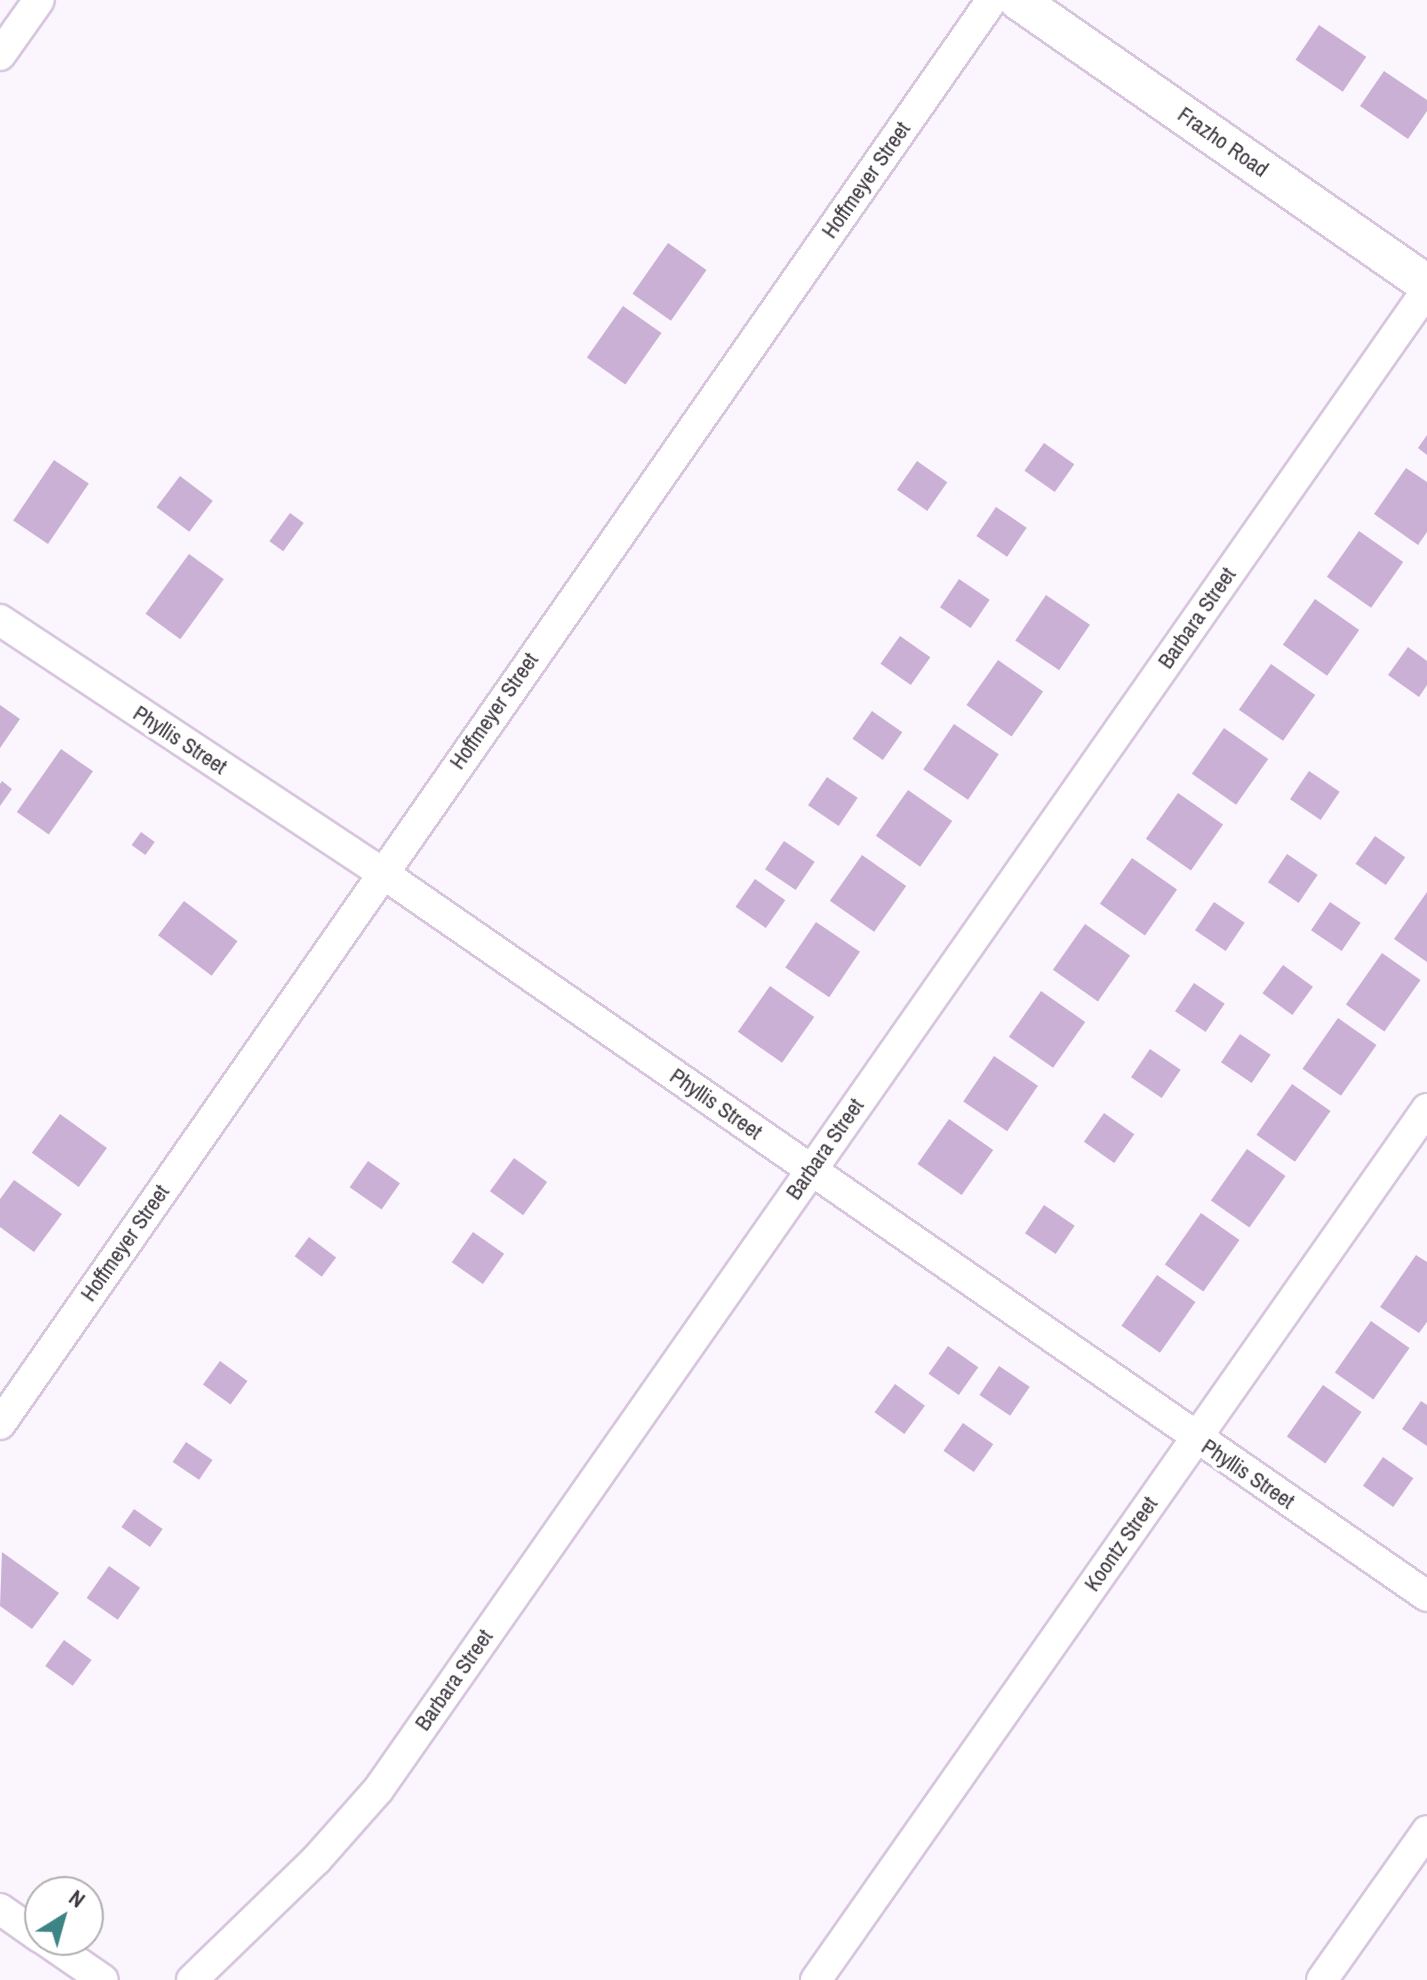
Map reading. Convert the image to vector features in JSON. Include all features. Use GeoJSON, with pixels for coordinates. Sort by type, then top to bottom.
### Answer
{"type":"FeatureCollection","features":[{"type":"Feature","properties":{"kind":"street"},"geometry":{"type":"LineString","coordinates":[[0,55],[39,0]]}},
{"type":"Feature","properties":{"kind":"street","name":"Hoffmeyer Street"},"geometry":{"type":"LineString","coordinates":[[0,1424],[381,872],[992,0]]}},
{"type":"Feature","properties":{"kind":"street","name":"Frazho Road"},"geometry":{"type":"LineString","coordinates":[[1018,0],[1427,284]]}},
{"type":"Feature","properties":{"kind":"street","name":"Barbara Street"},"geometry":{"type":"LineString","coordinates":[[192,1980],[316,1860],[378,1790],[1427,290]]}},
{"type":"Feature","properties":{"kind":"street","name":"Phyllis Street"},"geometry":{"type":"LineString","coordinates":[[0,620],[381,872],[1427,1596]]}},
{"type":"Feature","properties":{"kind":"street","name":"Koontz Street"},"geometry":{"type":"LineString","coordinates":[[816,1980],[1427,1109]]}},
{"type":"Feature","properties":{"kind":"street"},"geometry":{"type":"LineString","coordinates":[[1322,1980],[1427,1831]]}},
{"type":"Feature","properties":{"kind":"street"},"geometry":{"type":"LineString","coordinates":[[0,1909],[24,1926]]}},
{"type":"Feature","properties":{"kind":"street"},"geometry":{"type":"LineString","coordinates":[[68,1956],[103,1980]]}},
{"type":"Feature","properties":{"kind":"building"},"geometry":{"type":"Polygon","coordinates":[[[1319,25],[1366,57],[1343,92],[1296,60],[1319,25]]]}},
{"type":"Feature","properties":{"kind":"building"},"geometry":{"type":"Polygon","coordinates":[[[1384,71],[1427,100],[1427,111],[1408,139],[1360,106],[1384,71]]]}},
{"type":"Feature","properties":{"kind":"building"},"geometry":{"type":"Polygon","coordinates":[[[668,243],[707,270],[671,321],[632,294],[668,243]]]}},
{"type":"Feature","properties":{"kind":"building"},"geometry":{"type":"Polygon","coordinates":[[[623,306],[662,333],[625,385],[587,358],[623,306]]]}},
{"type":"Feature","properties":{"kind":"building"},"geometry":{"type":"Polygon","coordinates":[[[1427,435],[1427,455],[1418,448],[1427,435]]]}},
{"type":"Feature","properties":{"kind":"building"},"geometry":{"type":"Polygon","coordinates":[[[1044,443],[1074,464],[1055,492],[1024,471],[1044,443]]]}},
{"type":"Feature","properties":{"kind":"building"},"geometry":{"type":"Polygon","coordinates":[[[54,460],[89,483],[48,544],[13,521],[54,460]]]}},
{"type":"Feature","properties":{"kind":"building"},"geometry":{"type":"Polygon","coordinates":[[[917,461],[947,482],[927,511],[897,490],[917,461]]]}},
{"type":"Feature","properties":{"kind":"building"},"geometry":{"type":"Polygon","coordinates":[[[1406,468],[1427,482],[1427,532],[1418,545],[1374,514],[1406,468]]]}},
{"type":"Feature","properties":{"kind":"building"},"geometry":{"type":"Polygon","coordinates":[[[180,476],[213,501],[189,532],[157,507],[180,476]]]}},
{"type":"Feature","properties":{"kind":"building"},"geometry":{"type":"Polygon","coordinates":[[[996,507],[1027,528],[1007,557],[976,536],[996,507]]]}},
{"type":"Feature","properties":{"kind":"building"},"geometry":{"type":"Polygon","coordinates":[[[290,513],[304,523],[283,551],[269,541],[290,513]]]}},
{"type":"Feature","properties":{"kind":"building"},"geometry":{"type":"Polygon","coordinates":[[[1359,531],[1403,562],[1371,608],[1327,577],[1359,531]]]}},
{"type":"Feature","properties":{"kind":"building"},"geometry":{"type":"Polygon","coordinates":[[[189,554],[224,579],[180,639],[146,614],[189,554]]]}},
{"type":"Feature","properties":{"kind":"building"},"geometry":{"type":"Polygon","coordinates":[[[959,579],[990,600],[971,628],[940,607],[959,579]]]}},
{"type":"Feature","properties":{"kind":"building"},"geometry":{"type":"Polygon","coordinates":[[[1046,595],[1090,625],[1059,670],[1015,641],[1046,595]]]}},
{"type":"Feature","properties":{"kind":"building"},"geometry":{"type":"Polygon","coordinates":[[[1315,599],[1359,630],[1327,676],[1283,645],[1315,599]]]}},
{"type":"Feature","properties":{"kind":"building"},"geometry":{"type":"Polygon","coordinates":[[[900,636],[930,657],[911,685],[880,664],[900,636]]]}},
{"type":"Feature","properties":{"kind":"building"},"geometry":{"type":"Polygon","coordinates":[[[1408,647],[1427,661],[1427,685],[1419,697],[1388,675],[1408,647]]]}},
{"type":"Feature","properties":{"kind":"building"},"geometry":{"type":"Polygon","coordinates":[[[998,660],[1043,692],[1012,737],[966,705],[998,660]]]}},
{"type":"Feature","properties":{"kind":"building"},"geometry":{"type":"Polygon","coordinates":[[[1271,664],[1315,695],[1283,741],[1239,710],[1271,664]]]}},
{"type":"Feature","properties":{"kind":"building"},"geometry":{"type":"Polygon","coordinates":[[[0,705],[20,719],[0,748],[0,705]]]}},
{"type":"Feature","properties":{"kind":"building"},"geometry":{"type":"Polygon","coordinates":[[[872,711],[902,732],[883,760],[852,739],[872,711]]]}},
{"type":"Feature","properties":{"kind":"building"},"geometry":{"type":"Polygon","coordinates":[[[954,724],[999,754],[968,800],[923,770],[954,724]]]}},
{"type":"Feature","properties":{"kind":"building"},"geometry":{"type":"Polygon","coordinates":[[[1224,728],[1268,759],[1236,805],[1192,774],[1224,728]]]}},
{"type":"Feature","properties":{"kind":"building"},"geometry":{"type":"Polygon","coordinates":[[[61,749],[93,771],[49,834],[17,812],[61,749]]]}},
{"type":"Feature","properties":{"kind":"building"},"geometry":{"type":"Polygon","coordinates":[[[1309,771],[1340,792],[1321,820],[1290,799],[1309,771]]]}},
{"type":"Feature","properties":{"kind":"building"},"geometry":{"type":"Polygon","coordinates":[[[827,777],[858,798],[839,826],[808,805],[827,777]]]}},
{"type":"Feature","properties":{"kind":"building"},"geometry":{"type":"Polygon","coordinates":[[[2,781],[12,789],[0,806],[0,784],[2,781]]]}},
{"type":"Feature","properties":{"kind":"building"},"geometry":{"type":"Polygon","coordinates":[[[908,790],[952,821],[920,867],[876,836],[908,790]]]}},
{"type":"Feature","properties":{"kind":"building"},"geometry":{"type":"Polygon","coordinates":[[[1178,793],[1223,825],[1191,870],[1146,839],[1178,793]]]}},
{"type":"Feature","properties":{"kind":"building"},"geometry":{"type":"Polygon","coordinates":[[[141,832],[155,842],[145,855],[132,845],[141,832]]]}},
{"type":"Feature","properties":{"kind":"building"},"geometry":{"type":"Polygon","coordinates":[[[1375,836],[1405,857],[1386,885],[1355,864],[1375,836]]]}},
{"type":"Feature","properties":{"kind":"building"},"geometry":{"type":"Polygon","coordinates":[[[784,841],[815,862],[796,890],[765,869],[784,841]]]}},
{"type":"Feature","properties":{"kind":"building"},"geometry":{"type":"Polygon","coordinates":[[[1287,854],[1318,875],[1299,903],[1268,882],[1287,854]]]}},
{"type":"Feature","properties":{"kind":"building"},"geometry":{"type":"Polygon","coordinates":[[[862,855],[906,886],[874,932],[830,901],[862,855]]]}},
{"type":"Feature","properties":{"kind":"building"},"geometry":{"type":"Polygon","coordinates":[[[1132,858],[1177,890],[1145,935],[1100,904],[1132,858]]]}},
{"type":"Feature","properties":{"kind":"building"},"geometry":{"type":"Polygon","coordinates":[[[755,879],[785,900],[766,928],[735,907],[755,879]]]}},
{"type":"Feature","properties":{"kind":"building"},"geometry":{"type":"Polygon","coordinates":[[[1427,892],[1427,962],[1394,939],[1427,892]]]}},
{"type":"Feature","properties":{"kind":"building"},"geometry":{"type":"Polygon","coordinates":[[[184,901],[238,941],[212,976],[158,935],[184,901]]]}},
{"type":"Feature","properties":{"kind":"building"},"geometry":{"type":"Polygon","coordinates":[[[1214,902],[1245,923],[1226,951],[1195,930],[1214,902]]]}},
{"type":"Feature","properties":{"kind":"building"},"geometry":{"type":"Polygon","coordinates":[[[1330,902],[1361,923],[1342,951],[1311,930],[1330,902]]]}},
{"type":"Feature","properties":{"kind":"building"},"geometry":{"type":"Polygon","coordinates":[[[816,922],[860,952],[829,997],[785,968],[816,922]]]}},
{"type":"Feature","properties":{"kind":"building"},"geometry":{"type":"Polygon","coordinates":[[[1085,924],[1130,956],[1098,1001],[1053,970],[1085,924]]]}},
{"type":"Feature","properties":{"kind":"building"},"geometry":{"type":"Polygon","coordinates":[[[1382,953],[1421,980],[1384,1032],[1346,1005],[1382,953]]]}},
{"type":"Feature","properties":{"kind":"building"},"geometry":{"type":"Polygon","coordinates":[[[1283,965],[1313,987],[1292,1015],[1262,993],[1283,965]]]}},
{"type":"Feature","properties":{"kind":"building"},"geometry":{"type":"Polygon","coordinates":[[[1194,983],[1225,1004],[1206,1032],[1175,1011],[1194,983]]]}},
{"type":"Feature","properties":{"kind":"building"},"geometry":{"type":"Polygon","coordinates":[[[770,986],[814,1017],[782,1063],[738,1032],[770,986]]]}},
{"type":"Feature","properties":{"kind":"building"},"geometry":{"type":"Polygon","coordinates":[[[1041,991],[1085,1022],[1053,1068],[1009,1037],[1041,991]]]}},
{"type":"Feature","properties":{"kind":"building"},"geometry":{"type":"Polygon","coordinates":[[[1338,1018],[1377,1045],[1341,1096],[1302,1069],[1338,1018]]]}},
{"type":"Feature","properties":{"kind":"building"},"geometry":{"type":"Polygon","coordinates":[[[1240,1034],[1271,1055],[1252,1083],[1221,1062],[1240,1034]]]}},
{"type":"Feature","properties":{"kind":"building"},"geometry":{"type":"Polygon","coordinates":[[[1150,1049],[1181,1070],[1162,1098],[1131,1077],[1150,1049]]]}},
{"type":"Feature","properties":{"kind":"building"},"geometry":{"type":"Polygon","coordinates":[[[994,1056],[1038,1086],[1007,1131],[963,1102],[994,1056]]]}},
{"type":"Feature","properties":{"kind":"building"},"geometry":{"type":"Polygon","coordinates":[[[1292,1084],[1331,1111],[1295,1162],[1256,1135],[1292,1084]]]}},
{"type":"Feature","properties":{"kind":"building"},"geometry":{"type":"Polygon","coordinates":[[[1104,1113],[1134,1134],[1114,1163],[1084,1142],[1104,1113]]]}},
{"type":"Feature","properties":{"kind":"building"},"geometry":{"type":"Polygon","coordinates":[[[60,1114],[107,1148],[79,1187],[32,1153],[60,1114]]]}},
{"type":"Feature","properties":{"kind":"building"},"geometry":{"type":"Polygon","coordinates":[[[949,1119],[993,1150],[962,1195],[917,1164],[949,1119]]]}},
{"type":"Feature","properties":{"kind":"building"},"geometry":{"type":"Polygon","coordinates":[[[1247,1149],[1286,1176],[1249,1228],[1211,1201],[1247,1149]]]}},
{"type":"Feature","properties":{"kind":"building"},"geometry":{"type":"Polygon","coordinates":[[[514,1158],[547,1182],[523,1215],[490,1191],[514,1158]]]}},
{"type":"Feature","properties":{"kind":"building"},"geometry":{"type":"Polygon","coordinates":[[[368,1161],[400,1183],[382,1210],[350,1187],[368,1161]]]}},
{"type":"Feature","properties":{"kind":"building"},"geometry":{"type":"Polygon","coordinates":[[[14,1180],[62,1214],[34,1252],[0,1227],[0,1199],[14,1180]]]}},
{"type":"Feature","properties":{"kind":"building"},"geometry":{"type":"Polygon","coordinates":[[[1044,1205],[1075,1226],[1056,1254],[1025,1233],[1044,1205]]]}},
{"type":"Feature","properties":{"kind":"building"},"geometry":{"type":"Polygon","coordinates":[[[1201,1213],[1240,1240],[1203,1292],[1165,1265],[1201,1213]]]}},
{"type":"Feature","properties":{"kind":"building"},"geometry":{"type":"Polygon","coordinates":[[[473,1232],[504,1254],[483,1284],[452,1262],[473,1232]]]}},
{"type":"Feature","properties":{"kind":"building"},"geometry":{"type":"Polygon","coordinates":[[[309,1237],[336,1257],[322,1277],[295,1256],[309,1237]]]}},
{"type":"Feature","properties":{"kind":"building"},"geometry":{"type":"Polygon","coordinates":[[[1416,1255],[1427,1262],[1427,1322],[1419,1333],[1380,1307],[1416,1255]]]}},
{"type":"Feature","properties":{"kind":"building"},"geometry":{"type":"Polygon","coordinates":[[[1157,1275],[1196,1302],[1160,1353],[1121,1326],[1157,1275]]]}},
{"type":"Feature","properties":{"kind":"building"},"geometry":{"type":"Polygon","coordinates":[[[1371,1321],[1410,1348],[1373,1400],[1335,1373],[1371,1321]]]}},
{"type":"Feature","properties":{"kind":"building"},"geometry":{"type":"Polygon","coordinates":[[[948,1346],[978,1367],[959,1395],[928,1374],[948,1346]]]}},
{"type":"Feature","properties":{"kind":"building"},"geometry":{"type":"Polygon","coordinates":[[[220,1361],[248,1381],[230,1404],[203,1384],[220,1361]]]}},
{"type":"Feature","properties":{"kind":"building"},"geometry":{"type":"Polygon","coordinates":[[[999,1366],[1030,1387],[1010,1416],[979,1395],[999,1366]]]}},
{"type":"Feature","properties":{"kind":"building"},"geometry":{"type":"Polygon","coordinates":[[[895,1384],[925,1406],[904,1434],[874,1412],[895,1384]]]}},
{"type":"Feature","properties":{"kind":"building"},"geometry":{"type":"Polygon","coordinates":[[[1323,1385],[1362,1412],[1325,1464],[1287,1437],[1323,1385]]]}},
{"type":"Feature","properties":{"kind":"building"},"geometry":{"type":"Polygon","coordinates":[[[1421,1401],[1427,1405],[1427,1446],[1402,1429],[1421,1401]]]}},
{"type":"Feature","properties":{"kind":"building"},"geometry":{"type":"Polygon","coordinates":[[[963,1423],[993,1444],[974,1472],[943,1451],[963,1423]]]}},
{"type":"Feature","properties":{"kind":"building"},"geometry":{"type":"Polygon","coordinates":[[[186,1442],[213,1460],[199,1480],[173,1462],[186,1442]]]}},
{"type":"Feature","properties":{"kind":"building"},"geometry":{"type":"Polygon","coordinates":[[[1383,1457],[1413,1478],[1393,1507],[1363,1486],[1383,1457]]]}},
{"type":"Feature","properties":{"kind":"building"},"geometry":{"type":"Polygon","coordinates":[[[134,1509],[163,1529],[150,1547],[121,1527],[134,1509]]]}},
{"type":"Feature","properties":{"kind":"building"},"geometry":{"type":"Polygon","coordinates":[[[2,1552],[59,1593],[32,1629],[0,1606],[2,1552]]]}},
{"type":"Feature","properties":{"kind":"building"},"geometry":{"type":"Polygon","coordinates":[[[109,1566],[140,1588],[118,1620],[87,1598],[109,1566]]]}},
{"type":"Feature","properties":{"kind":"building"},"geometry":{"type":"Polygon","coordinates":[[[64,1640],[92,1660],[73,1686],[45,1666],[64,1640]]]}}]}
